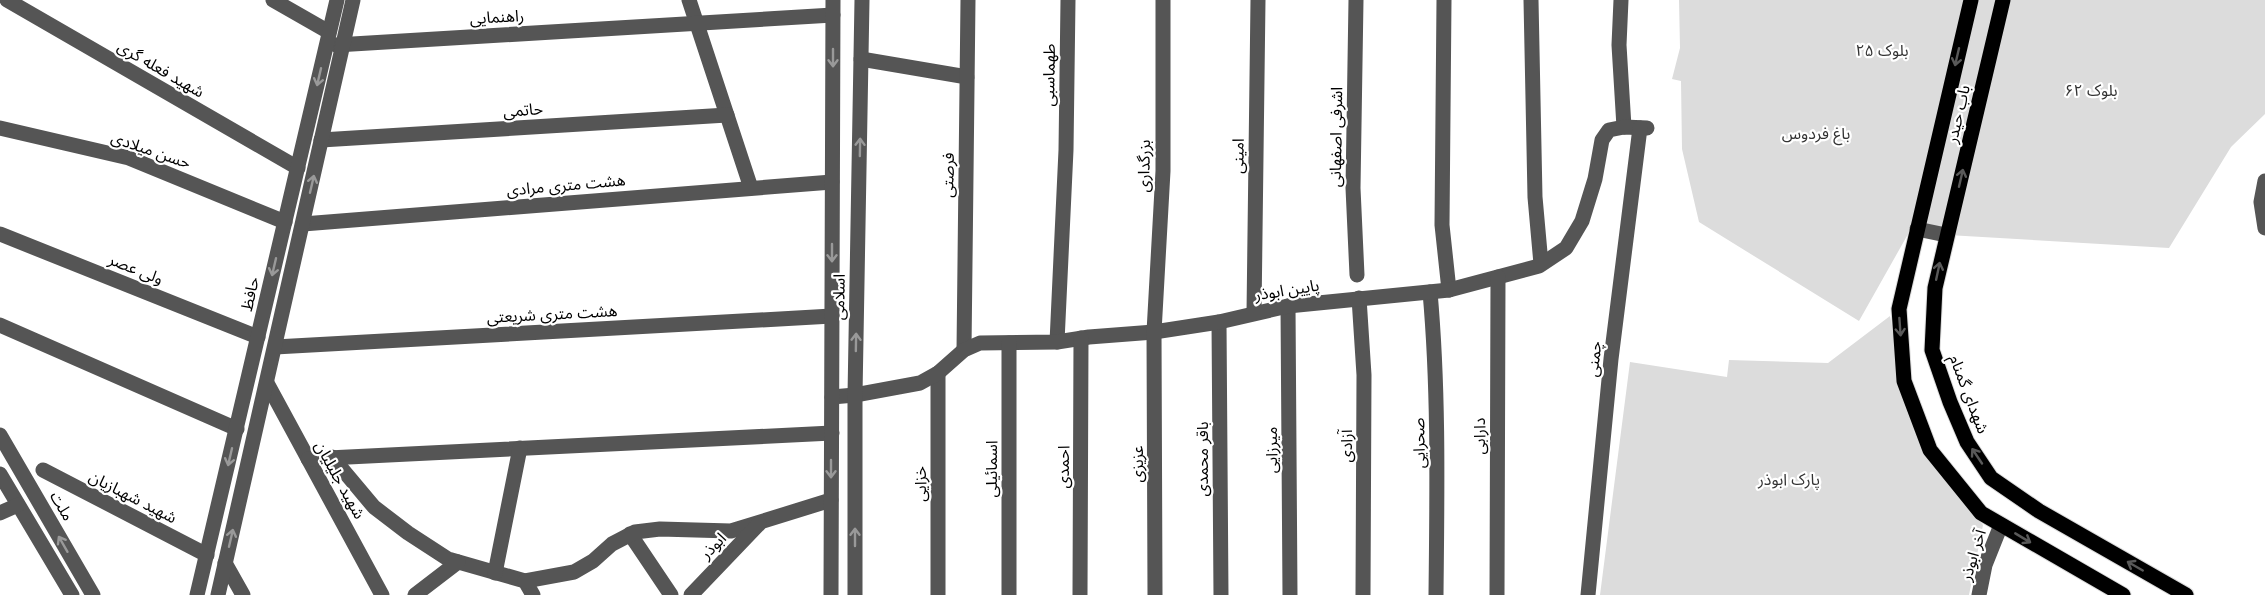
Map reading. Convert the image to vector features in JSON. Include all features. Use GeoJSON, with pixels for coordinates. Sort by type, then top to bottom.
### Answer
{"type":"FeatureCollection","features":[{"type":"Feature","properties":{"kind":"main road","name":"باب حیدر"},"geometry":{"type":"LineString","coordinates":[[1917,229],[1971,0]]}},
{"type":"Feature","properties":{"kind":"main road","name":"باب حیدر"},"geometry":{"type":"LineString","coordinates":[[1946,235],[2003,0]]}},
{"type":"Feature","properties":{"kind":"main road"},"geometry":{"type":"LineString","coordinates":[[1917,229],[1899,309],[1904,381],[1930,450],[1981,513],[2122,595]]}},
{"type":"Feature","properties":{"kind":"main road","name":"شهدای گمنام"},"geometry":{"type":"LineString","coordinates":[[1946,235],[1935,288],[1932,350],[1967,442],[1991,478],[2039,512],[2186,595]]}},
{"type":"Feature","properties":{"kind":"street","name":"شهید فعله گری"},"geometry":{"type":"LineString","coordinates":[[7,0],[298,168]]}},
{"type":"Feature","properties":{"kind":"street"},"geometry":{"type":"LineString","coordinates":[[273,0],[327,40]]}},
{"type":"Feature","properties":{"kind":"street","name":"حافظ"},"geometry":{"type":"LineString","coordinates":[[197,595],[337,0]]}},
{"type":"Feature","properties":{"kind":"street"},"geometry":{"type":"LineString","coordinates":[[218,595],[353,0]]}},
{"type":"Feature","properties":{"kind":"street"},"geometry":{"type":"LineString","coordinates":[[689,0],[751,188]]}},
{"type":"Feature","properties":{"kind":"street","name":"اسلامی"},"geometry":{"type":"LineString","coordinates":[[855,595],[855,395],[862,0]]}},
{"type":"Feature","properties":{"kind":"street","name":"فرصتی"},"geometry":{"type":"LineString","coordinates":[[964,350],[968,0]]}},
{"type":"Feature","properties":{"kind":"street","name":"طهماسبی"},"geometry":{"type":"LineString","coordinates":[[1057,342],[1066,150],[1068,0]]}},
{"type":"Feature","properties":{"kind":"street","name":"بزرگداری"},"geometry":{"type":"LineString","coordinates":[[1154,332],[1163,171],[1162,0]]}},
{"type":"Feature","properties":{"kind":"street","name":"امینی"},"geometry":{"type":"LineString","coordinates":[[1254,313],[1258,0]]}},
{"type":"Feature","properties":{"kind":"street","name":"اشرفی اصفهانی"},"geometry":{"type":"LineString","coordinates":[[1356,0],[1353,188],[1357,275]]}},
{"type":"Feature","properties":{"kind":"street"},"geometry":{"type":"LineString","coordinates":[[1444,0],[1442,225],[1449,290]]}},
{"type":"Feature","properties":{"kind":"street"},"geometry":{"type":"LineString","coordinates":[[1531,0],[1535,197],[1541,264]]}},
{"type":"Feature","properties":{"kind":"street","name":"چمنی"},"geometry":{"type":"LineString","coordinates":[[1588,595],[1637,128],[1619,45],[1621,0]]}},
{"type":"Feature","properties":{"kind":"street","name":"راهنمایی"},"geometry":{"type":"LineString","coordinates":[[327,40],[343,45],[698,24],[833,8]]}},
{"type":"Feature","properties":{"kind":"street","name":"اسلامی"},"geometry":{"type":"LineString","coordinates":[[831,595],[833,8]]}},
{"type":"Feature","properties":{"kind":"street"},"geometry":{"type":"LineString","coordinates":[[861,59],[967,77]]}},
{"type":"Feature","properties":{"kind":"street","name":"حاتمی"},"geometry":{"type":"LineString","coordinates":[[321,140],[728,115]]}},
{"type":"Feature","properties":{"kind":"street","name":"حسن میلادی"},"geometry":{"type":"LineString","coordinates":[[0,128],[129,158],[285,222]]}},
{"type":"Feature","properties":{"kind":"street","name":"پایین ابوذر"},"geometry":{"type":"LineString","coordinates":[[832,397],[920,383],[938,373],[964,350],[980,343],[1057,342],[1154,332],[1219,322],[1288,306],[1449,290],[1541,264],[1566,248],[1582,221],[1595,179],[1602,140],[1609,130],[1637,128]]}},
{"type":"Feature","properties":{"kind":"street"},"geometry":{"type":"LineString","coordinates":[[2265,181],[2261,202],[2265,228]]}},
{"type":"Feature","properties":{"kind":"street","name":"هشت متری مرادی"},"geometry":{"type":"LineString","coordinates":[[303,224],[832,182]]}},
{"type":"Feature","properties":{"kind":"street"},"geometry":{"type":"LineString","coordinates":[[1917,229],[1946,235]]}},
{"type":"Feature","properties":{"kind":"street","name":"ولی عصر"},"geometry":{"type":"LineString","coordinates":[[0,234],[258,337]]}},
{"type":"Feature","properties":{"kind":"street","name":"دارابی"},"geometry":{"type":"LineString","coordinates":[[1497,595],[1498,277]]}},
{"type":"Feature","properties":{"kind":"street","name":"صحرایی"},"geometry":{"type":"LineString","coordinates":[[1430,292],[1435,350],[1436,595]]}},
{"type":"Feature","properties":{"kind":"street","name":"آزادی"},"geometry":{"type":"LineString","coordinates":[[1359,298],[1364,386],[1363,595]]}},
{"type":"Feature","properties":{"kind":"street","name":"میرزایی"},"geometry":{"type":"LineString","coordinates":[[1288,306],[1290,595]]}},
{"type":"Feature","properties":{"kind":"street","name":"هشت متری شریعتی"},"geometry":{"type":"LineString","coordinates":[[275,348],[832,316]]}},
{"type":"Feature","properties":{"kind":"street","name":"باقر محمدی"},"geometry":{"type":"LineString","coordinates":[[1219,322],[1221,595]]}},
{"type":"Feature","properties":{"kind":"street"},"geometry":{"type":"LineString","coordinates":[[0,325],[237,429]]}},
{"type":"Feature","properties":{"kind":"street","name":"عزیزی"},"geometry":{"type":"LineString","coordinates":[[1154,332],[1155,595]]}},
{"type":"Feature","properties":{"kind":"street","name":"احمدی"},"geometry":{"type":"LineString","coordinates":[[1080,595],[1081,338]]}},
{"type":"Feature","properties":{"kind":"street","name":"اسمائیلی"},"geometry":{"type":"LineString","coordinates":[[1009,343],[1009,595]]}},
{"type":"Feature","properties":{"kind":"street","name":"خزایی"},"geometry":{"type":"LineString","coordinates":[[938,373],[938,595]]}},
{"type":"Feature","properties":{"kind":"street","name":"شهید جلیلیان"},"geometry":{"type":"LineString","coordinates":[[267,383],[382,595]]}},
{"type":"Feature","properties":{"kind":"street"},"geometry":{"type":"LineString","coordinates":[[308,459],[832,433]]}},
{"type":"Feature","properties":{"kind":"street","name":"ملت"},"geometry":{"type":"LineString","coordinates":[[0,435],[93,595]]}},
{"type":"Feature","properties":{"kind":"street"},"geometry":{"type":"LineString","coordinates":[[495,573],[520,448]]}},
{"type":"Feature","properties":{"kind":"street"},"geometry":{"type":"LineString","coordinates":[[332,457],[374,507],[448,559],[525,581],[574,572],[593,561],[612,544],[635,532],[660,529],[731,531],[831,500]]}},
{"type":"Feature","properties":{"kind":"street","name":"شهید شهبازیان"},"geometry":{"type":"LineString","coordinates":[[43,470],[207,555]]}},
{"type":"Feature","properties":{"kind":"street"},"geometry":{"type":"LineString","coordinates":[[0,474],[72,595]]}},
{"type":"Feature","properties":{"kind":"street"},"geometry":{"type":"LineString","coordinates":[[0,513],[18,504]]}},
{"type":"Feature","properties":{"kind":"street","name":"ابوذر"},"geometry":{"type":"LineString","coordinates":[[691,595],[761,522]]}},
{"type":"Feature","properties":{"kind":"street","name":"آخر ابوذر"},"geometry":{"type":"LineString","coordinates":[[1979,595],[1985,565],[2001,525]]}},
{"type":"Feature","properties":{"kind":"street"},"geometry":{"type":"LineString","coordinates":[[630,534],[671,595]]}},
{"type":"Feature","properties":{"kind":"street"},"geometry":{"type":"LineString","coordinates":[[415,595],[458,562]]}},
{"type":"Feature","properties":{"kind":"street"},"geometry":{"type":"LineString","coordinates":[[225,563],[243,595]]}},
{"type":"Feature","properties":{"kind":"street"},"geometry":{"type":"LineString","coordinates":[[525,581],[533,595]]}},
{"type":"Feature","properties":{"kind":"green space","name":"باغ فردوس"},"geometry":{"type":"Polygon","coordinates":[[[1679,0],[2265,0],[2265,114],[2231,147],[2169,248],[1948,235],[1912,227],[1859,321],[1699,222],[1682,149],[1681,81],[1672,79],[1680,48],[1679,0]]]}},
{"type":"Feature","properties":{"kind":"green space","name":"پارک ابوذر"},"geometry":{"type":"Polygon","coordinates":[[[1890,316],[1914,432],[1983,525],[1969,595],[1600,595],[1630,362],[1727,377],[1729,360],[1828,363],[1890,316]]]}},
{"type":"Feature","properties":{"kind":"park label","name":"بلوک ۲۵"},"geometry":{"type":"Point","coordinates":[1882,50]}},
{"type":"Feature","properties":{"kind":"park label","name":"بلوک ۶۲"},"geometry":{"type":"Point","coordinates":[2091,90]}}]}
